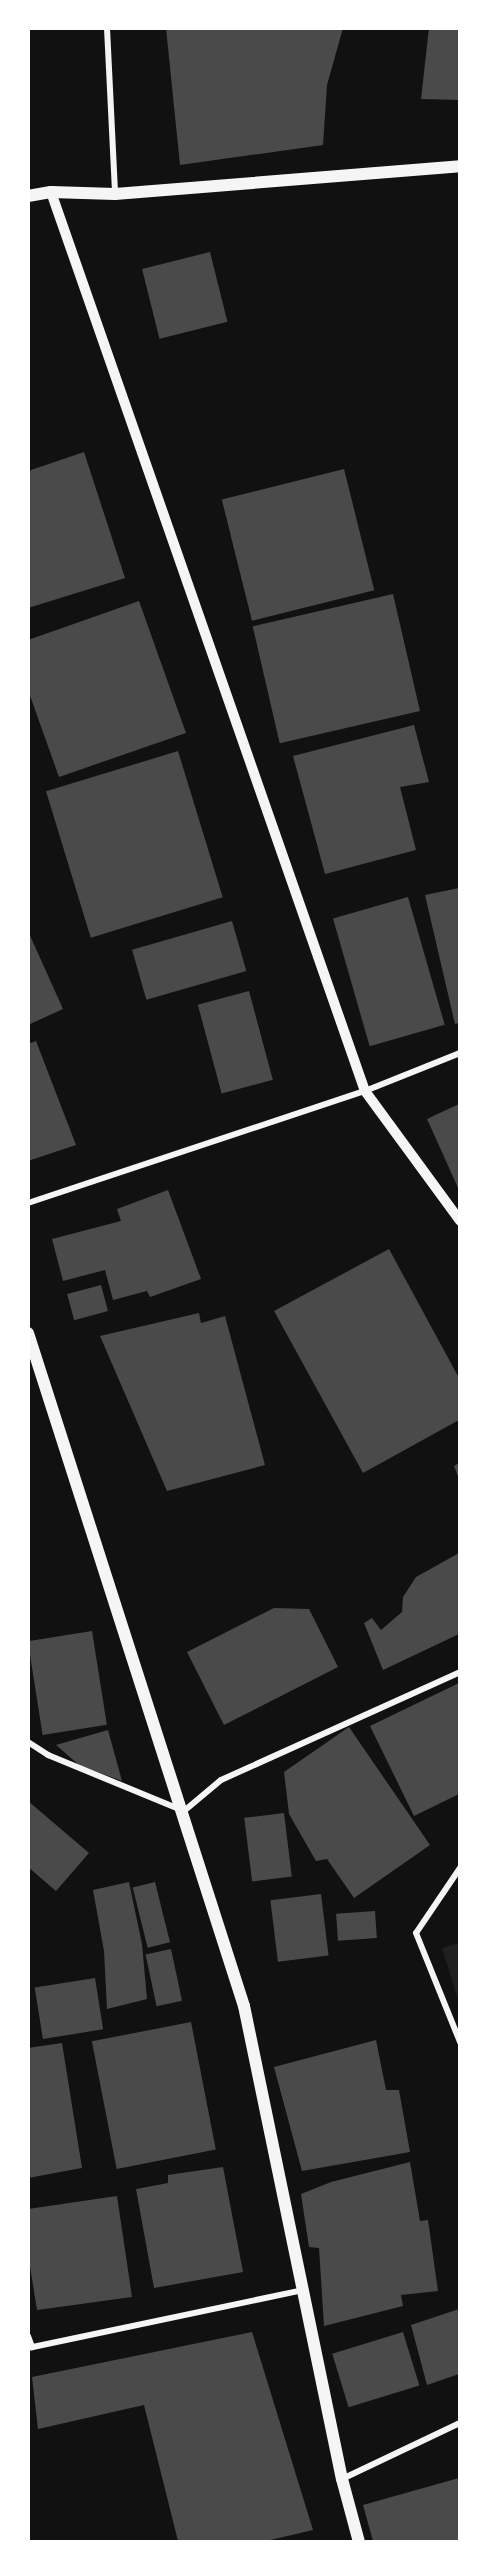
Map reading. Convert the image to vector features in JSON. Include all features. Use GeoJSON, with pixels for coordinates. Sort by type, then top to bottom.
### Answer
{"type":"FeatureCollection","features":[{"type":"Feature","properties":{"kind":"main road"},"geometry":{"type":"LineString","coordinates":[[28,196],[51,192],[115,194],[459,166]]}},
{"type":"Feature","properties":{"kind":"main road"},"geometry":{"type":"LineString","coordinates":[[28,1333],[184,1811],[244,2006],[342,2479],[359,2541]]}},
{"type":"Feature","properties":{"kind":"street"},"geometry":{"type":"LineString","coordinates":[[107,28],[105,54],[115,194]]}},
{"type":"Feature","properties":{"kind":"street"},"geometry":{"type":"LineString","coordinates":[[51,192],[366,1091],[459,1221]]}},
{"type":"Feature","properties":{"kind":"street"},"geometry":{"type":"LineString","coordinates":[[28,1203],[366,1091],[459,1053]]}},
{"type":"Feature","properties":{"kind":"street"},"geometry":{"type":"LineString","coordinates":[[28,1742],[48,1755],[184,1811],[221,1780],[459,1672]]}},
{"type":"Feature","properties":{"kind":"street"},"geometry":{"type":"LineString","coordinates":[[459,1868],[416,1933],[459,2042]]}},
{"type":"Feature","properties":{"kind":"street"},"geometry":{"type":"LineString","coordinates":[[28,2336],[30,2348],[304,2290]]}},
{"type":"Feature","properties":{"kind":"street"},"geometry":{"type":"LineString","coordinates":[[342,2479],[459,2423]]}},
{"type":"Feature","properties":{"kind":"shaded area"},"geometry":{"type":"Polygon","coordinates":[[[460,1943],[459,2003],[442,1948],[460,1943]]]}},
{"type":"Feature","properties":{"kind":"building"},"geometry":{"type":"Polygon","coordinates":[[[166,28],[343,28],[327,85],[323,145],[180,165],[166,28]]]}},
{"type":"Feature","properties":{"kind":"building"},"geometry":{"type":"Polygon","coordinates":[[[429,28],[459,28],[459,100],[421,99],[429,28]]]}},
{"type":"Feature","properties":{"kind":"building"},"geometry":{"type":"Polygon","coordinates":[[[210,252],[227,322],[159,339],[142,269],[210,252]]]}},
{"type":"Feature","properties":{"kind":"building"},"geometry":{"type":"Polygon","coordinates":[[[84,452],[125,578],[28,608],[28,471],[84,452]]]}},
{"type":"Feature","properties":{"kind":"building"},"geometry":{"type":"Polygon","coordinates":[[[344,469],[374,590],[252,621],[222,499],[344,469]]]}},
{"type":"Feature","properties":{"kind":"building"},"geometry":{"type":"Polygon","coordinates":[[[393,594],[420,711],[280,743],[253,626],[393,594]]]}},
{"type":"Feature","properties":{"kind":"building"},"geometry":{"type":"Polygon","coordinates":[[[139,601],[186,733],[59,777],[28,690],[28,640],[139,601]]]}},
{"type":"Feature","properties":{"kind":"building"},"geometry":{"type":"Polygon","coordinates":[[[414,725],[429,782],[400,787],[416,850],[325,874],[293,756],[414,725]]]}},
{"type":"Feature","properties":{"kind":"building"},"geometry":{"type":"Polygon","coordinates":[[[178,751],[223,897],[91,938],[46,791],[178,751]]]}},
{"type":"Feature","properties":{"kind":"building"},"geometry":{"type":"Polygon","coordinates":[[[459,888],[459,1023],[455,1024],[425,895],[459,888]]]}},
{"type":"Feature","properties":{"kind":"building"},"geometry":{"type":"Polygon","coordinates":[[[408,897],[445,1025],[370,1046],[333,918],[408,897]]]}},
{"type":"Feature","properties":{"kind":"building"},"geometry":{"type":"Polygon","coordinates":[[[232,921],[246,971],[146,1000],[132,950],[232,921]]]}},
{"type":"Feature","properties":{"kind":"building"},"geometry":{"type":"Polygon","coordinates":[[[28,931],[63,1009],[28,1025],[28,931]]]}},
{"type":"Feature","properties":{"kind":"building"},"geometry":{"type":"Polygon","coordinates":[[[249,991],[273,1080],[222,1094],[198,1005],[249,991]]]}},
{"type":"Feature","properties":{"kind":"building"},"geometry":{"type":"Polygon","coordinates":[[[36,1041],[76,1145],[28,1161],[28,1044],[36,1041]]]}},
{"type":"Feature","properties":{"kind":"building"},"geometry":{"type":"Polygon","coordinates":[[[459,1104],[459,1190],[427,1119],[459,1104]]]}},
{"type":"Feature","properties":{"kind":"building"},"geometry":{"type":"Polygon","coordinates":[[[168,1190],[201,1279],[150,1297],[147,1291],[113,1300],[105,1270],[63,1281],[52,1239],[121,1221],[117,1209],[168,1190]]]}},
{"type":"Feature","properties":{"kind":"building"},"geometry":{"type":"Polygon","coordinates":[[[389,1249],[459,1378],[459,1420],[363,1473],[274,1311],[389,1249]]]}},
{"type":"Feature","properties":{"kind":"building"},"geometry":{"type":"Polygon","coordinates":[[[101,1285],[108,1311],[74,1320],[67,1294],[101,1285]]]}},
{"type":"Feature","properties":{"kind":"building"},"geometry":{"type":"Polygon","coordinates":[[[199,1313],[201,1323],[225,1316],[265,1465],[167,1491],[100,1336],[199,1313]]]}},
{"type":"Feature","properties":{"kind":"building"},"geometry":{"type":"Polygon","coordinates":[[[459,1463],[459,1479],[454,1466],[459,1463]]]}},
{"type":"Feature","properties":{"kind":"building"},"geometry":{"type":"Polygon","coordinates":[[[459,1553],[459,1634],[383,1670],[364,1623],[372,1618],[381,1630],[402,1612],[403,1597],[416,1577],[459,1553]]]}},
{"type":"Feature","properties":{"kind":"building"},"geometry":{"type":"Polygon","coordinates":[[[274,1608],[309,1609],[338,1667],[224,1725],[187,1652],[274,1608]]]}},
{"type":"Feature","properties":{"kind":"building"},"geometry":{"type":"Polygon","coordinates":[[[92,1631],[107,1725],[43,1735],[28,1641],[92,1631]]]}},
{"type":"Feature","properties":{"kind":"building"},"geometry":{"type":"Polygon","coordinates":[[[459,1683],[459,1794],[414,1816],[370,1726],[459,1683]]]}},
{"type":"Feature","properties":{"kind":"building"},"geometry":{"type":"Polygon","coordinates":[[[349,1727],[430,1845],[354,1898],[327,1859],[316,1861],[289,1814],[284,1772],[349,1727]]]}},
{"type":"Feature","properties":{"kind":"building"},"geometry":{"type":"Polygon","coordinates":[[[108,1730],[122,1781],[79,1765],[56,1745],[108,1730]]]}},
{"type":"Feature","properties":{"kind":"building"},"geometry":{"type":"Polygon","coordinates":[[[28,1801],[89,1853],[56,1891],[28,1867],[28,1801]]]}},
{"type":"Feature","properties":{"kind":"building"},"geometry":{"type":"Polygon","coordinates":[[[284,1813],[292,1877],[252,1881],[244,1818],[284,1813]]]}},
{"type":"Feature","properties":{"kind":"building"},"geometry":{"type":"Polygon","coordinates":[[[129,1882],[142,1944],[147,1999],[107,2009],[104,1951],[93,1890],[129,1882]]]}},
{"type":"Feature","properties":{"kind":"building"},"geometry":{"type":"Polygon","coordinates":[[[155,1882],[170,1942],[148,1948],[133,1888],[155,1882]]]}},
{"type":"Feature","properties":{"kind":"building"},"geometry":{"type":"Polygon","coordinates":[[[321,1894],[329,1956],[278,1962],[270,1900],[321,1894]]]}},
{"type":"Feature","properties":{"kind":"building"},"geometry":{"type":"Polygon","coordinates":[[[375,1911],[377,1938],[338,1941],[336,1914],[375,1911]]]}},
{"type":"Feature","properties":{"kind":"building"},"geometry":{"type":"Polygon","coordinates":[[[171,1949],[182,2001],[157,2006],[146,1954],[171,1949]]]}},
{"type":"Feature","properties":{"kind":"building"},"geometry":{"type":"Polygon","coordinates":[[[95,1978],[103,2029],[43,2039],[35,1988],[95,1978]]]}},
{"type":"Feature","properties":{"kind":"building"},"geometry":{"type":"Polygon","coordinates":[[[191,2022],[216,2150],[117,2169],[92,2041],[191,2022]]]}},
{"type":"Feature","properties":{"kind":"building"},"geometry":{"type":"Polygon","coordinates":[[[376,2040],[386,2090],[399,2090],[410,2152],[302,2171],[274,2067],[376,2040]]]}},
{"type":"Feature","properties":{"kind":"building"},"geometry":{"type":"Polygon","coordinates":[[[62,2043],[82,2168],[28,2178],[28,2048],[62,2043]]]}},
{"type":"Feature","properties":{"kind":"building"},"geometry":{"type":"Polygon","coordinates":[[[410,2162],[420,2221],[428,2220],[438,2291],[401,2295],[403,2306],[324,2326],[319,2248],[309,2247],[301,2194],[331,2182],[410,2162]]]}},
{"type":"Feature","properties":{"kind":"building"},"geometry":{"type":"Polygon","coordinates":[[[223,2167],[243,2272],[154,2288],[136,2189],[168,2183],[168,2175],[223,2167]]]}},
{"type":"Feature","properties":{"kind":"building"},"geometry":{"type":"Polygon","coordinates":[[[117,2196],[132,2297],[37,2310],[28,2254],[28,2209],[117,2196]]]}},
{"type":"Feature","properties":{"kind":"building"},"geometry":{"type":"Polygon","coordinates":[[[459,2309],[459,2374],[427,2385],[411,2325],[459,2309]]]}},
{"type":"Feature","properties":{"kind":"building"},"geometry":{"type":"Polygon","coordinates":[[[252,2332],[313,2530],[266,2541],[178,2541],[144,2405],[38,2429],[32,2377],[252,2332]]]}},
{"type":"Feature","properties":{"kind":"building"},"geometry":{"type":"Polygon","coordinates":[[[403,2332],[419,2386],[349,2407],[332,2354],[403,2332]]]}},
{"type":"Feature","properties":{"kind":"building"},"geometry":{"type":"Polygon","coordinates":[[[459,2478],[459,2541],[373,2541],[363,2505],[459,2478]]]}}]}
